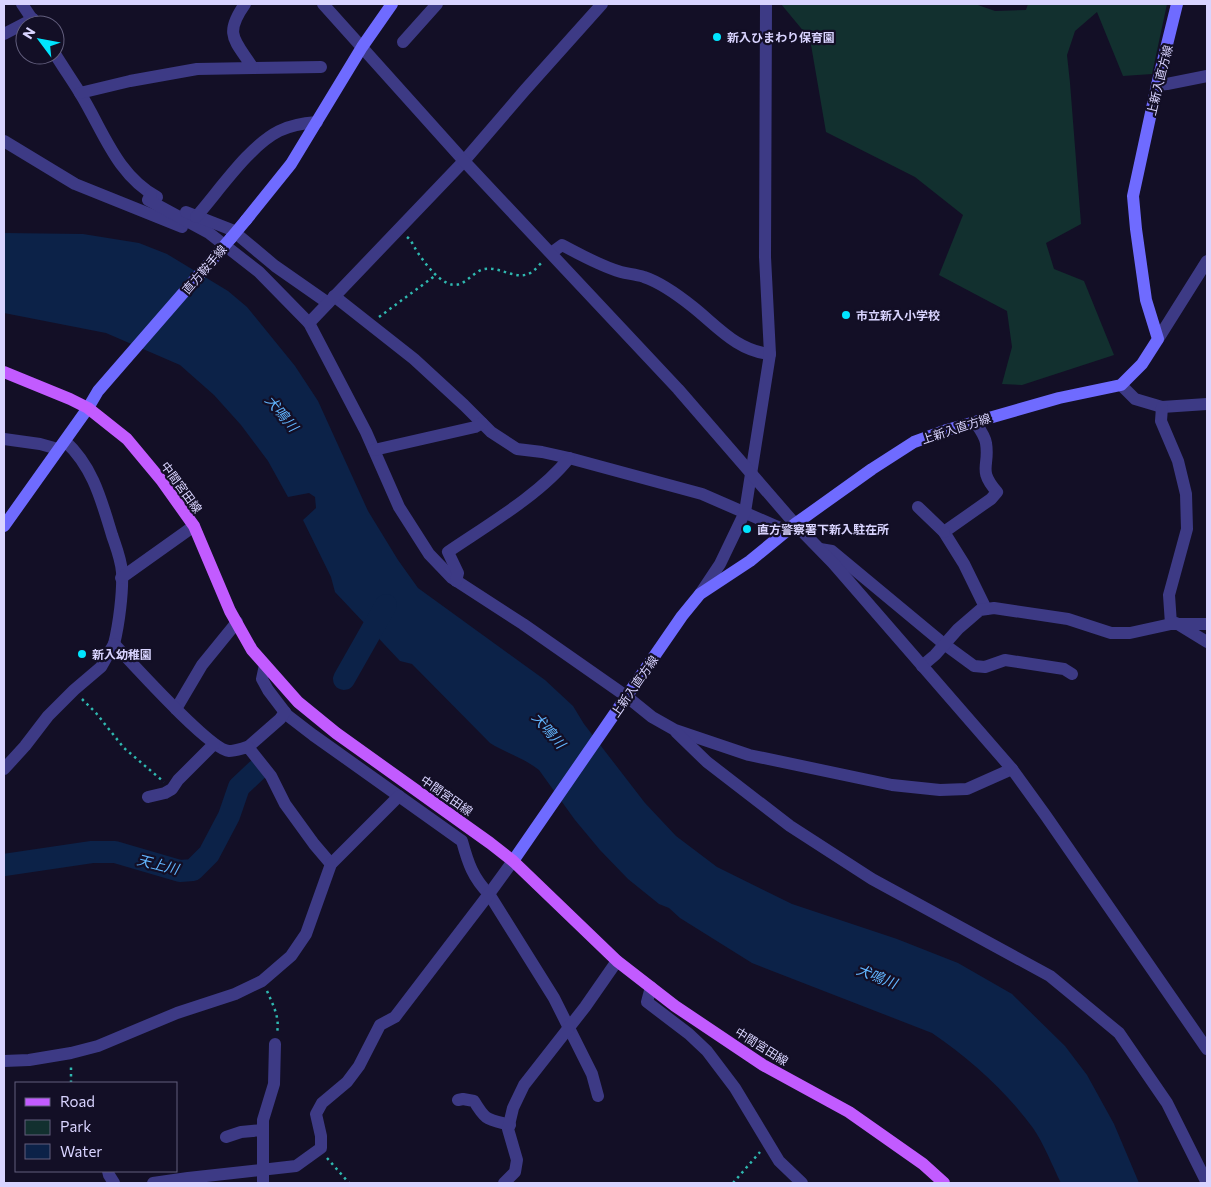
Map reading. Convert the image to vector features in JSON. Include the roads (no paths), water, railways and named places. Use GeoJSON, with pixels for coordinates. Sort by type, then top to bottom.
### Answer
{"type":"FeatureCollection","features":[{"type":"Feature","properties":{"kind":"main road","name":"直方鞍手線"},"geometry":{"type":"LineString","coordinates":[[4,526],[88,408],[98,391],[225,245],[291,164],[362,48],[392,4]]}},
{"type":"Feature","properties":{"kind":"main road","name":"上新入直方線"},"geometry":{"type":"LineString","coordinates":[[1158,339],[1146,300],[1133,196],[1176,4]]}},
{"type":"Feature","properties":{"kind":"main road"},"geometry":{"type":"LineString","coordinates":[[1121,386],[1142,364],[1158,339]]}},
{"type":"Feature","properties":{"kind":"main road","name":"中間宮田線"},"geometry":{"type":"LineString","coordinates":[[4,372],[88,408],[127,439],[162,481],[194,526],[237,622],[252,650],[298,702],[336,733],[490,843],[512,861],[617,961],[676,1006],[763,1065],[849,1112],[924,1164],[944,1183]]}},
{"type":"Feature","properties":{"kind":"main road","name":"上新入直方線"},"geometry":{"type":"LineString","coordinates":[[512,861],[525,845],[682,616],[700,594],[750,561],[791,527],[872,469],[914,442],[1059,398],[1121,386]]}},
{"type":"Feature","properties":{"kind":"street"},"geometry":{"type":"LineString","coordinates":[[22,4],[29,15]]}},
{"type":"Feature","properties":{"kind":"street"},"geometry":{"type":"LineString","coordinates":[[245,4],[233,25],[232,36],[254,68]]}},
{"type":"Feature","properties":{"kind":"street"},"geometry":{"type":"LineString","coordinates":[[323,4],[464,161],[678,389],[752,475],[791,527],[820,549],[1012,769],[1207,1049]]}},
{"type":"Feature","properties":{"kind":"street"},"geometry":{"type":"LineString","coordinates":[[403,42],[437,4]]}},
{"type":"Feature","properties":{"kind":"street"},"geometry":{"type":"LineString","coordinates":[[309,323],[464,161],[524,90],[602,4]]}},
{"type":"Feature","properties":{"kind":"street"},"geometry":{"type":"LineString","coordinates":[[700,594],[720,564],[745,512],[770,354],[765,257],[766,4]]}},
{"type":"Feature","properties":{"kind":"street"},"geometry":{"type":"LineString","coordinates":[[62,65],[126,173],[142,189],[196,217],[232,230],[275,266],[369,324],[414,360],[491,432],[517,449],[569,458],[702,494],[745,512],[791,527]]}},
{"type":"Feature","properties":{"kind":"street"},"geometry":{"type":"LineString","coordinates":[[80,93],[130,81],[197,70],[321,67]]}},
{"type":"Feature","properties":{"kind":"street"},"geometry":{"type":"LineString","coordinates":[[1157,85],[1207,76]]}},
{"type":"Feature","properties":{"kind":"street"},"geometry":{"type":"LineString","coordinates":[[196,217],[259,146],[279,131],[296,125],[317,122]]}},
{"type":"Feature","properties":{"kind":"street"},"geometry":{"type":"LineString","coordinates":[[4,140],[53,172],[76,184],[225,245]]}},
{"type":"Feature","properties":{"kind":"street"},"geometry":{"type":"LineString","coordinates":[[150,194],[148,200],[209,233],[259,272],[309,323],[366,432],[399,507],[429,554],[456,581],[523,624],[624,700],[675,730],[749,755],[878,782],[930,789],[967,789],[1012,769]]}},
{"type":"Feature","properties":{"kind":"street"},"geometry":{"type":"LineString","coordinates":[[550,253],[562,245],[599,264],[622,272],[643,276],[664,286],[748,350],[770,354]]}},
{"type":"Feature","properties":{"kind":"street"},"geometry":{"type":"LineString","coordinates":[[1158,339],[1207,261]]}},
{"type":"Feature","properties":{"kind":"street"},"geometry":{"type":"LineString","coordinates":[[1121,386],[1135,399],[1162,407],[1207,404]]}},
{"type":"Feature","properties":{"kind":"street"},"geometry":{"type":"LineString","coordinates":[[1162,407],[1161,420],[1178,461],[1186,494],[1187,529],[1169,595],[1174,624]]}},
{"type":"Feature","properties":{"kind":"street"},"geometry":{"type":"LineString","coordinates":[[944,532],[997,492],[989,483],[985,470],[986,440],[975,422]]}},
{"type":"Feature","properties":{"kind":"street"},"geometry":{"type":"LineString","coordinates":[[374,450],[475,427],[482,423]]}},
{"type":"Feature","properties":{"kind":"street"},"geometry":{"type":"LineString","coordinates":[[4,439],[62,445],[84,463],[98,487],[122,571],[119,616],[114,644],[102,667],[74,690],[48,716],[4,769]]}},
{"type":"Feature","properties":{"kind":"street"},"geometry":{"type":"LineString","coordinates":[[456,581],[458,573],[448,552],[516,506],[560,470],[569,458]]}},
{"type":"Feature","properties":{"kind":"street"},"geometry":{"type":"LineString","coordinates":[[918,507],[944,532],[964,564],[986,609]]}},
{"type":"Feature","properties":{"kind":"street"},"geometry":{"type":"LineString","coordinates":[[121,578],[194,526]]}},
{"type":"Feature","properties":{"kind":"street"},"geometry":{"type":"LineString","coordinates":[[820,549],[832,551],[944,644],[974,666],[985,666],[1005,660],[1064,669],[1072,674]]}},
{"type":"Feature","properties":{"kind":"street"},"geometry":{"type":"LineString","coordinates":[[922,666],[972,616],[980,610],[986,609],[994,608],[1043,614],[1068,619],[1111,633],[1130,633],[1174,624],[1207,624]]}},
{"type":"Feature","properties":{"kind":"street"},"geometry":{"type":"LineString","coordinates":[[176,709],[202,665],[237,622]]}},
{"type":"Feature","properties":{"kind":"street"},"geometry":{"type":"LineString","coordinates":[[1174,624],[1207,642]]}},
{"type":"Feature","properties":{"kind":"street"},"geometry":{"type":"LineString","coordinates":[[114,644],[176,709],[214,744],[229,751],[248,747],[280,719],[285,712]]}},
{"type":"Feature","properties":{"kind":"street"},"geometry":{"type":"LineString","coordinates":[[265,665],[262,679],[285,712],[313,735],[462,841],[477,881],[490,894],[554,998],[592,1074],[598,1096]]}},
{"type":"Feature","properties":{"kind":"street"},"geometry":{"type":"LineString","coordinates":[[675,730],[706,762],[790,826],[872,879],[1050,976],[1119,1033],[1167,1103],[1207,1183]]}},
{"type":"Feature","properties":{"kind":"street"},"geometry":{"type":"LineString","coordinates":[[148,797],[165,793],[172,789],[178,780],[214,744]]}},
{"type":"Feature","properties":{"kind":"street"},"geometry":{"type":"LineString","coordinates":[[248,747],[271,776],[285,804],[331,864]]}},
{"type":"Feature","properties":{"kind":"street"},"geometry":{"type":"LineString","coordinates":[[4,1061],[29,1060],[98,1046],[177,1013],[235,994],[262,981],[291,956],[306,934],[331,864],[399,796]]}},
{"type":"Feature","properties":{"kind":"street"},"geometry":{"type":"LineString","coordinates":[[153,1183],[296,1166],[322,1148],[316,1114],[322,1103],[347,1082],[359,1066],[380,1025],[395,1017],[490,894],[512,861]]}},
{"type":"Feature","properties":{"kind":"street"},"geometry":{"type":"LineString","coordinates":[[504,1183],[515,1172],[517,1160],[508,1129],[513,1108],[524,1085],[569,1028],[617,961]]}},
{"type":"Feature","properties":{"kind":"street"},"geometry":{"type":"LineString","coordinates":[[651,987],[647,1002],[689,1034],[707,1051],[735,1088],[780,1161],[802,1183]]}},
{"type":"Feature","properties":{"kind":"street"},"geometry":{"type":"LineString","coordinates":[[263,1183],[263,1120],[274,1084],[275,1044]]}},
{"type":"Feature","properties":{"kind":"street"},"geometry":{"type":"LineString","coordinates":[[458,1100],[474,1100],[482,1115],[488,1119],[510,1125]]}},
{"type":"Feature","properties":{"kind":"street"},"geometry":{"type":"LineString","coordinates":[[226,1137],[241,1132],[263,1130]]}},
{"type":"Feature","properties":{"kind":"street"},"geometry":{"type":"LineString","coordinates":[[108,1172],[114,1183]]}},
{"type":"Feature","properties":{"kind":"water","name":"犬鳴川"},"geometry":{"type":"Polygon","coordinates":[[[4,233],[83,234],[139,243],[167,254],[228,291],[247,307],[295,366],[318,401],[368,511],[398,560],[418,588],[545,680],[573,706],[584,724],[645,803],[676,836],[717,867],[792,904],[897,939],[958,963],[1012,994],[1065,1046],[1087,1075],[1114,1124],[1139,1183],[1061,1183],[1037,1134],[1011,1101],[973,1064],[932,1033],[752,963],[680,918],[669,908],[659,904],[628,879],[575,820],[539,770],[490,743],[412,664],[400,661],[335,592],[331,577],[303,520],[316,508],[315,497],[309,493],[288,497],[268,461],[241,425],[214,395],[180,365],[106,333],[4,313],[4,233]]]}},
{"type":"Feature","properties":{"kind":"waterway","name":"天上川"},"geometry":{"type":"LineString","coordinates":[[344,679],[386,605]]}},
{"type":"Feature","properties":{"kind":"waterway","name":"天上川"},"geometry":{"type":"LineString","coordinates":[[4,865],[92,852],[115,852],[180,871],[193,870],[209,854],[229,816],[239,787],[257,770]]}},
{"type":"Feature","properties":{"kind":"place","name":"新入ひまわり保育園"},"geometry":{"type":"Point","coordinates":[717,37]}},
{"type":"Feature","properties":{"kind":"place","name":"市立新入小学校"},"geometry":{"type":"Point","coordinates":[846,315]}},
{"type":"Feature","properties":{"kind":"place","name":"直方警察署下新入駐在所"},"geometry":{"type":"Point","coordinates":[747,529]}},
{"type":"Feature","properties":{"kind":"place","name":"新入幼稚園"},"geometry":{"type":"Point","coordinates":[82,654]}}]}
